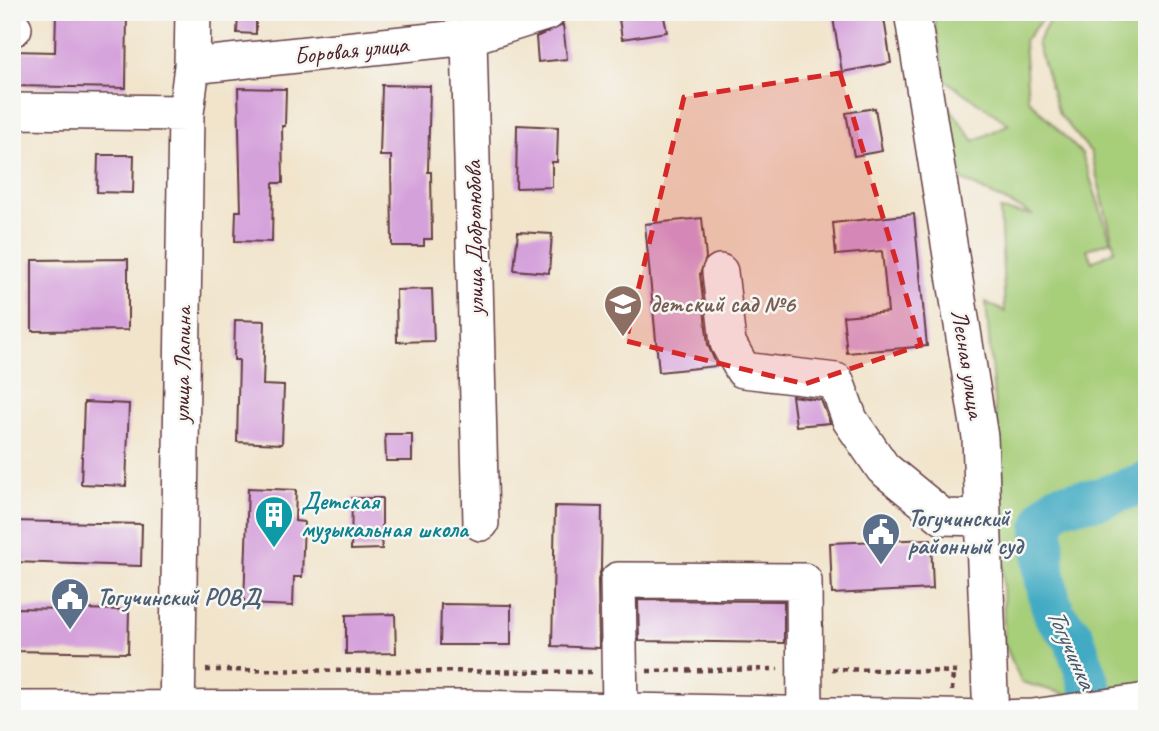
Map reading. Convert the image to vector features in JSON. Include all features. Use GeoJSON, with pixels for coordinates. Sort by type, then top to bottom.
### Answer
{"type":"FeatureCollection","features":[{"type":"Feature","properties":{"kind":"street","name":"улица Лапина"},"geometry":{"type":"LineString","coordinates":[[178,713],[186,113],[192,66],[193,12]]}},
{"type":"Feature","properties":{"kind":"street","name":"Боровая улица"},"geometry":{"type":"LineString","coordinates":[[192,66],[469,37],[548,12]]}},
{"type":"Feature","properties":{"kind":"street","name":"Лесная улица"},"geometry":{"type":"LineString","coordinates":[[912,12],[980,437],[991,718]]}},
{"type":"Feature","properties":{"kind":"street","name":"улица Добролюбова"},"geometry":{"type":"LineString","coordinates":[[469,37],[481,523]]}},
{"type":"Feature","properties":{"kind":"street"},"geometry":{"type":"LineString","coordinates":[[12,111],[186,113]]}},
{"type":"Feature","properties":{"kind":"street"},"geometry":{"type":"LineString","coordinates":[[720,272],[728,342],[743,370],[836,381],[850,420],[883,468],[943,517],[983,518]]}},
{"type":"Feature","properties":{"kind":"street"},"geometry":{"type":"LineString","coordinates":[[620,710],[618,580],[804,581],[805,715]]}},
{"type":"Feature","properties":{"kind":"street"},"geometry":{"type":"LineString","coordinates":[[12,709],[178,713],[620,710],[991,718],[1076,712],[1133,703]]}},
{"type":"Feature","properties":{"kind":"path"},"geometry":{"type":"LineString","coordinates":[[178,670],[804,669],[989,673]]}},
{"type":"Feature","properties":{"kind":"highlighted area"},"geometry":{"type":"Polygon","coordinates":[[[840,73],[921,345],[805,384],[626,341],[684,97],[840,73]]]}},
{"type":"Feature","properties":{"kind":"green space"},"geometry":{"type":"Polygon","coordinates":[[[933,12],[1048,12],[1024,41],[1028,99],[1082,154],[1111,241],[1087,249],[1092,262],[1115,250],[1091,152],[1059,114],[1037,43],[1054,12],[1147,12],[1147,689],[1072,696],[1021,682],[1004,642],[1002,495],[986,302],[1005,312],[1000,210],[1033,215],[961,179],[945,101],[974,141],[1009,124],[945,80],[933,12]]]}},
{"type":"Feature","properties":{"kind":"building"},"geometry":{"type":"Polygon","coordinates":[[[56,12],[127,12],[126,88],[12,86],[12,51],[55,52],[56,12]]]}},
{"type":"Feature","properties":{"kind":"building"},"geometry":{"type":"Polygon","coordinates":[[[238,12],[256,12],[256,34],[237,33],[238,12]]]}},
{"type":"Feature","properties":{"kind":"building"},"geometry":{"type":"Polygon","coordinates":[[[618,12],[663,12],[667,32],[622,39],[618,12]]]}},
{"type":"Feature","properties":{"kind":"building"},"geometry":{"type":"Polygon","coordinates":[[[832,12],[883,12],[891,63],[842,72],[832,12]]]}},
{"type":"Feature","properties":{"kind":"building"},"geometry":{"type":"Polygon","coordinates":[[[563,25],[567,59],[538,62],[536,37],[563,25]]]}},
{"type":"Feature","properties":{"kind":"building"},"geometry":{"type":"Polygon","coordinates":[[[382,85],[430,86],[428,172],[431,172],[432,239],[424,239],[424,246],[392,246],[391,156],[380,156],[382,85]]]}},
{"type":"Feature","properties":{"kind":"building"},"geometry":{"type":"Polygon","coordinates":[[[238,88],[286,89],[285,126],[282,126],[283,183],[273,183],[272,242],[235,241],[236,211],[241,211],[238,88]]]}},
{"type":"Feature","properties":{"kind":"building"},"geometry":{"type":"Polygon","coordinates":[[[875,108],[882,151],[854,156],[846,113],[875,108]]]}},
{"type":"Feature","properties":{"kind":"building"},"geometry":{"type":"Polygon","coordinates":[[[517,125],[558,127],[557,162],[552,162],[552,187],[516,188],[517,125]]]}},
{"type":"Feature","properties":{"kind":"building"},"geometry":{"type":"Polygon","coordinates":[[[98,155],[134,155],[133,193],[97,192],[98,155]]]}},
{"type":"Feature","properties":{"kind":"building"},"geometry":{"type":"Polygon","coordinates":[[[914,214],[927,346],[847,353],[843,316],[888,312],[882,251],[836,255],[833,223],[914,214]]]}},
{"type":"Feature","properties":{"kind":"building"},"geometry":{"type":"Polygon","coordinates":[[[702,218],[706,258],[700,274],[708,345],[717,366],[659,372],[645,224],[702,218]]]}},
{"type":"Feature","properties":{"kind":"building"},"geometry":{"type":"Polygon","coordinates":[[[518,232],[552,234],[549,273],[514,270],[518,232]]]}},
{"type":"Feature","properties":{"kind":"building"},"geometry":{"type":"Polygon","coordinates":[[[128,259],[128,330],[32,331],[32,260],[128,259]]]}},
{"type":"Feature","properties":{"kind":"building"},"geometry":{"type":"Polygon","coordinates":[[[432,289],[434,341],[397,342],[396,290],[432,289]]]}},
{"type":"Feature","properties":{"kind":"building"},"geometry":{"type":"Polygon","coordinates":[[[235,320],[265,321],[263,385],[284,386],[282,444],[237,442],[239,360],[234,360],[235,320]]]}},
{"type":"Feature","properties":{"kind":"building"},"geometry":{"type":"Polygon","coordinates":[[[792,396],[821,400],[830,423],[796,426],[792,396]]]}},
{"type":"Feature","properties":{"kind":"building"},"geometry":{"type":"Polygon","coordinates":[[[84,402],[129,404],[126,486],[81,484],[84,402]]]}},
{"type":"Feature","properties":{"kind":"building"},"geometry":{"type":"Polygon","coordinates":[[[385,434],[412,434],[412,461],[386,461],[385,434]]]}},
{"type":"Feature","properties":{"kind":"building","name":"Детская музыкальная школа"},"geometry":{"type":"Polygon","coordinates":[[[248,488],[296,490],[295,521],[304,522],[302,577],[294,577],[293,606],[244,604],[248,488]]]}},
{"type":"Feature","properties":{"kind":"building"},"geometry":{"type":"Polygon","coordinates":[[[352,498],[382,498],[382,549],[351,550],[352,498]]]}},
{"type":"Feature","properties":{"kind":"building"},"geometry":{"type":"Polygon","coordinates":[[[555,506],[602,507],[601,569],[598,580],[599,648],[552,646],[555,506]]]}},
{"type":"Feature","properties":{"kind":"building"},"geometry":{"type":"Polygon","coordinates":[[[12,521],[142,524],[141,566],[12,562],[12,521]]]}},
{"type":"Feature","properties":{"kind":"building","name":"Тогучинский районный суд"},"geometry":{"type":"Polygon","coordinates":[[[931,539],[933,589],[832,594],[830,543],[931,539]]]}},
{"type":"Feature","properties":{"kind":"building"},"geometry":{"type":"Polygon","coordinates":[[[638,600],[784,601],[784,643],[639,641],[638,600]]]}},
{"type":"Feature","properties":{"kind":"building"},"geometry":{"type":"Polygon","coordinates":[[[441,604],[511,605],[511,645],[440,645],[441,604]]]}},
{"type":"Feature","properties":{"kind":"building","name":"Тогучинский РОВД"},"geometry":{"type":"Polygon","coordinates":[[[12,608],[129,610],[128,653],[12,651],[12,608]]]}},
{"type":"Feature","properties":{"kind":"building"},"geometry":{"type":"Polygon","coordinates":[[[395,614],[396,653],[346,654],[346,615],[395,614]]]}},
{"type":"Feature","properties":{"kind":"waterway","name":"Тогучинка"},"geometry":{"type":"LineString","coordinates":[[1101,719],[1074,638],[1055,616],[1050,601],[1044,571],[1043,528],[1048,514],[1059,504],[1101,498],[1147,482]]}},
{"type":"Feature","properties":{"kind":"place","name":"детский сад №6"},"geometry":{"type":"Point","coordinates":[623,338]}},
{"type":"Feature","properties":{"kind":"place","name":"Детская музыкальная школа"},"geometry":{"type":"Point","coordinates":[274,549]}},
{"type":"Feature","properties":{"kind":"place","name":"Тогучинский районный суд"},"geometry":{"type":"Point","coordinates":[881,566]}},
{"type":"Feature","properties":{"kind":"place","name":"Тогучинский РОВД"},"geometry":{"type":"Point","coordinates":[70,631]}}]}
